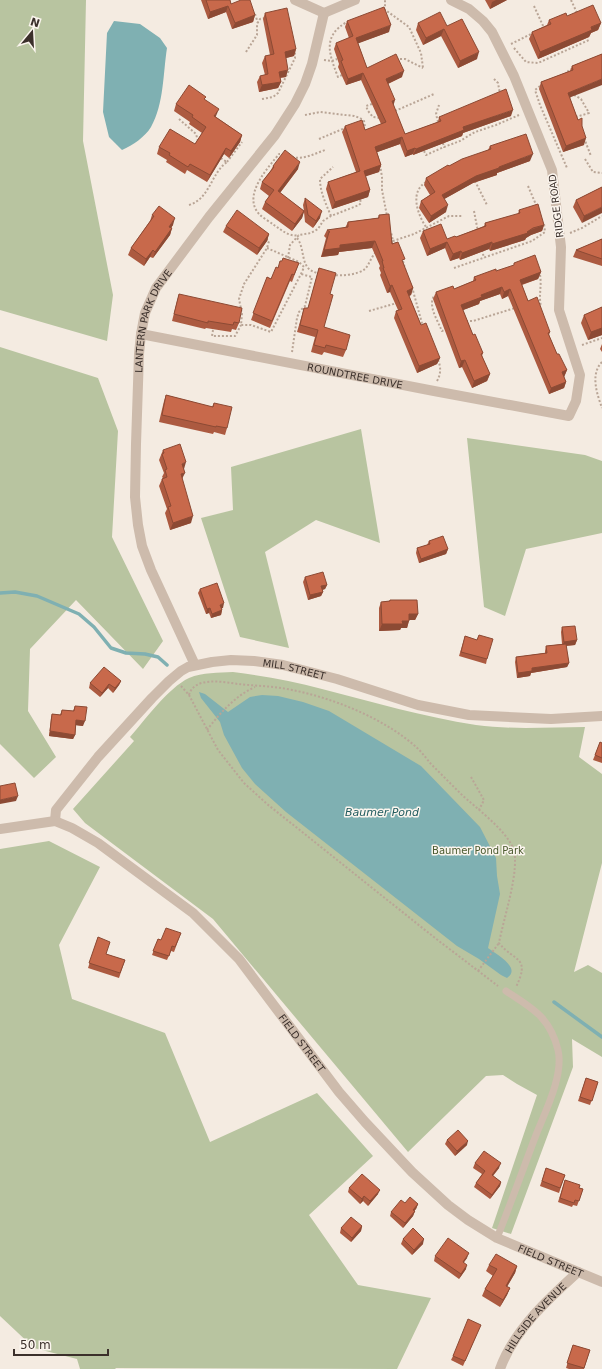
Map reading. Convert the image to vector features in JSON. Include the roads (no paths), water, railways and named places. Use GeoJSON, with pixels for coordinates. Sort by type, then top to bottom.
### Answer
{"type":"FeatureCollection","features":[{"type":"Feature","properties":{"kind":"street"},"geometry":{"type":"LineString","coordinates":[[295,0],[324,13],[355,0]]}},
{"type":"Feature","properties":{"kind":"street","name":"RIDGE ROAD"},"geometry":{"type":"LineString","coordinates":[[451,0],[469,9],[483,21],[492,32],[514,76],[552,170],[561,247],[559,310],[580,375],[576,401],[569,416]]}},
{"type":"Feature","properties":{"kind":"street","name":"LANTERN PARK DRIVE"},"geometry":{"type":"LineString","coordinates":[[195,665],[151,570],[142,546],[138,525],[135,497],[141,334],[145,313],[156,288],[209,217],[275,135],[295,104],[305,84],[312,64],[324,13]]}},
{"type":"Feature","properties":{"kind":"street","name":"ROUNDTREE DRIVE"},"geometry":{"type":"LineString","coordinates":[[141,334],[569,416]]}},
{"type":"Feature","properties":{"kind":"street","name":"MILL STREET"},"geometry":{"type":"LineString","coordinates":[[55,821],[56,810],[119,734],[169,681],[181,671],[195,665],[231,660],[254,661],[282,665],[337,679],[418,704],[469,715],[551,719],[602,716]]}},
{"type":"Feature","properties":{"kind":"street"},"geometry":{"type":"LineString","coordinates":[[0,830],[55,821]]}},
{"type":"Feature","properties":{"kind":"street","name":"FIELD STREET"},"geometry":{"type":"LineString","coordinates":[[55,821],[72,828],[98,843],[193,913],[239,959],[339,1092],[388,1147],[448,1205],[468,1220],[497,1238],[602,1282]]}},
{"type":"Feature","properties":{"kind":"street","name":"HILLSIDE AVENUE"},"geometry":{"type":"LineString","coordinates":[[500,1369],[514,1341],[530,1319],[578,1272]]}},
{"type":"Feature","properties":{"kind":"lane"},"geometry":{"type":"LineString","coordinates":[[497,1238],[553,1090],[560,1061],[554,1040],[539,1013],[509,993]]}},
{"type":"Feature","properties":{"kind":"water"},"geometry":{"type":"Polygon","coordinates":[[[114,21],[140,24],[160,38],[167,48],[161,98],[155,118],[151,127],[142,137],[122,150],[109,137],[103,112],[107,33],[114,21]]]}},
{"type":"Feature","properties":{"kind":"water","name":"Baumer Pond"},"geometry":{"type":"Polygon","coordinates":[[[199,692],[205,694],[228,712],[250,697],[262,695],[278,696],[303,702],[329,711],[421,766],[480,827],[496,858],[500,894],[488,948],[501,957],[510,966],[511,974],[507,978],[501,975],[479,959],[457,946],[286,812],[255,784],[242,768],[224,735],[220,722],[201,698],[199,692]]]}},
{"type":"Feature","properties":{"kind":"waterway"},"geometry":{"type":"LineString","coordinates":[[0,593],[15,592],[37,596],[79,614],[94,627],[111,648],[126,653],[145,654],[158,657],[167,665]]}},
{"type":"Feature","properties":{"kind":"waterway"},"geometry":{"type":"LineString","coordinates":[[554,1002],[602,1037]]}},
{"type":"Feature","properties":{"kind":"park label","name":"Baumer Pond Park"},"geometry":{"type":"Point","coordinates":[478,850]}}]}
